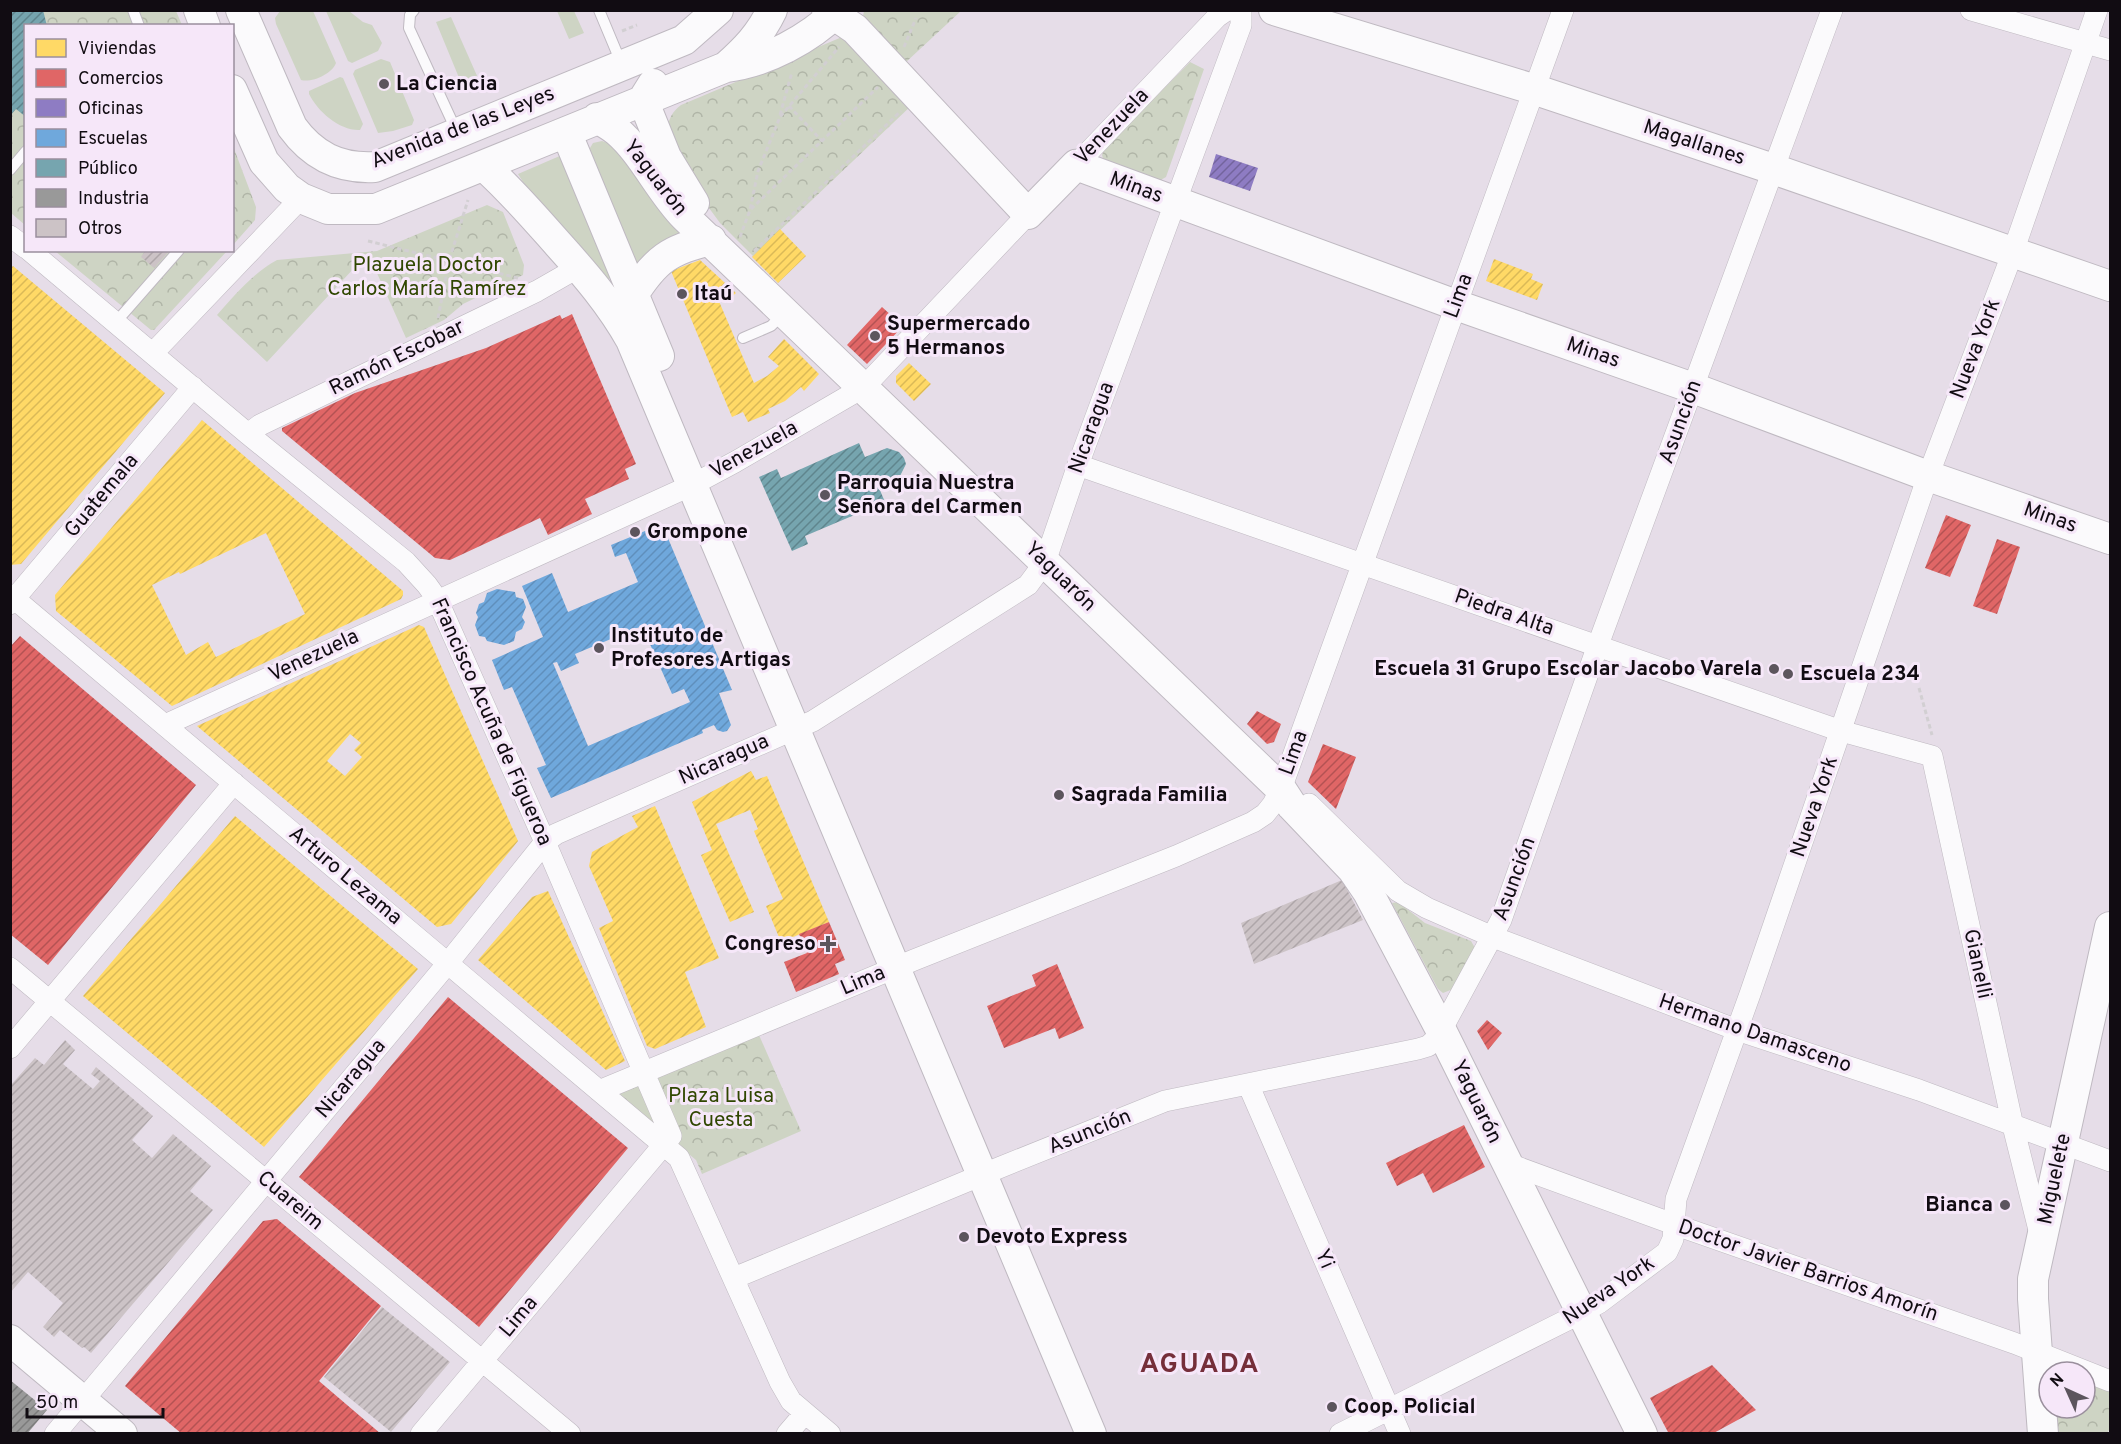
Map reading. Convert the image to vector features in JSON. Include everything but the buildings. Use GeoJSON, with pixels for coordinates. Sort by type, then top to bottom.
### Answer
{"type":"FeatureCollection","features":[{"type":"Feature","properties":{"kind":"street"},"geometry":{"type":"LineString","coordinates":[[199,10],[205,24]]}},
{"type":"Feature","properties":{"kind":"street","name":"Avenida de las Leyes"},"geometry":{"type":"LineString","coordinates":[[241,11],[286,115],[301,140],[330,160],[355,168],[375,167],[684,40],[718,10]]}},
{"type":"Feature","properties":{"kind":"street","name":"Avenida de las Leyes"},"geometry":{"type":"LineString","coordinates":[[726,67],[762,31],[772,10]]}},
{"type":"Feature","properties":{"kind":"street","name":"Venezuela"},"geometry":{"type":"LineString","coordinates":[[165,725],[700,480],[864,387],[1217,17],[1227,10]]}},
{"type":"Feature","properties":{"kind":"street","name":"Nicaragua"},"geometry":{"type":"LineString","coordinates":[[55,1434],[448,963],[546,842],[556,834],[804,725],[1028,585],[1044,562],[1241,25],[1241,10]]}},
{"type":"Feature","properties":{"kind":"street","name":"Magallanes"},"geometry":{"type":"LineString","coordinates":[[1274,10],[1536,90],[1773,169],[2110,286]]}},
{"type":"Feature","properties":{"kind":"street","name":"Lima"},"geometry":{"type":"LineString","coordinates":[[599,1091],[904,964],[1176,856],[1253,822],[1265,814],[1281,789],[1536,90],[1563,10]]}},
{"type":"Feature","properties":{"kind":"street","name":"Asunción"},"geometry":{"type":"LineString","coordinates":[[734,1278],[1166,1101],[1424,1048],[1442,1032],[1501,920],[1598,645],[1832,10]]}},
{"type":"Feature","properties":{"kind":"street"},"geometry":{"type":"LineString","coordinates":[[1971,10],[2110,50]]}},
{"type":"Feature","properties":{"kind":"street","name":"Nueva York"},"geometry":{"type":"LineString","coordinates":[[1340,1434],[1599,1303],[1667,1252],[1676,1225],[1676,1199],[1737,1030],[1928,476],[2013,252],[2097,10]]}},
{"type":"Feature","properties":{"kind":"street"},"geometry":{"type":"LineString","coordinates":[[836,19],[855,29],[1028,214]]}},
{"type":"Feature","properties":{"kind":"street","name":"Avenida de las Leyes"},"geometry":{"type":"LineString","coordinates":[[236,103],[264,162],[287,188],[301,198],[328,209],[376,209],[472,180],[597,118],[726,67],[744,65],[784,50],[836,19]]}},
{"type":"Feature","properties":{"kind":"street"},"geometry":{"type":"LineString","coordinates":[[643,100],[684,40]]}},
{"type":"Feature","properties":{"kind":"street","name":"Yaguarón"},"geometry":{"type":"LineString","coordinates":[[643,100],[666,157],[701,213],[785,312],[1281,789],[1292,806],[1353,870],[1368,892],[1442,1032],[1642,1434]]}},
{"type":"Feature","properties":{"kind":"street","name":"Yaguarón"},"geometry":{"type":"LineString","coordinates":[[597,118],[617,131],[628,142],[674,206],[724,242]]}},
{"type":"Feature","properties":{"kind":"street"},"geometry":{"type":"LineString","coordinates":[[566,132],[633,295],[700,480]]}},
{"type":"Feature","properties":{"kind":"street","name":"Minas"},"geometry":{"type":"LineString","coordinates":[[1076,165],[1456,305],[1693,388],[1928,476],[2110,539]]}},
{"type":"Feature","properties":{"kind":"street"},"geometry":{"type":"LineString","coordinates":[[375,167],[436,170],[472,180],[521,202],[600,291],[632,340],[700,480],[992,1171],[1113,1434]]}},
{"type":"Feature","properties":{"kind":"street"},"geometry":{"type":"LineString","coordinates":[[153,353],[301,198]]}},
{"type":"Feature","properties":{"kind":"street","name":"Francisco Acuña de Figueroa"},"geometry":{"type":"LineString","coordinates":[[10,236],[24,247]]}},
{"type":"Feature","properties":{"kind":"street"},"geometry":{"type":"LineString","coordinates":[[633,295],[646,274],[657,263],[687,245],[724,242]]}},
{"type":"Feature","properties":{"kind":"street","name":"Francisco Acuña de Figueroa"},"geometry":{"type":"LineString","coordinates":[[31,252],[248,434],[406,562],[428,585],[437,600],[546,842],[671,1136],[672,1152]]}},
{"type":"Feature","properties":{"kind":"street","name":"Ramón Escobar"},"geometry":{"type":"LineString","coordinates":[[248,434],[260,425],[537,291],[579,267]]}},
{"type":"Feature","properties":{"kind":"street","name":"Guatemala"},"geometry":{"type":"LineString","coordinates":[[12,599],[193,387]]}},
{"type":"Feature","properties":{"kind":"street","name":"Piedra Alta"},"geometry":{"type":"LineString","coordinates":[[1078,465],[1841,731],[1932,756]]}},
{"type":"Feature","properties":{"kind":"street","name":"Arturo Lezama"},"geometry":{"type":"LineString","coordinates":[[12,599],[672,1152]]}},
{"type":"Feature","properties":{"kind":"street","name":"Gianelli"},"geometry":{"type":"LineString","coordinates":[[1932,756],[2013,1126],[2042,1240]]}},
{"type":"Feature","properties":{"kind":"street"},"geometry":{"type":"LineString","coordinates":[[10,1048],[234,783]]}},
{"type":"Feature","properties":{"kind":"street","name":"Yaguarón"},"geometry":{"type":"LineString","coordinates":[[1281,789],[1294,794],[1315,810],[1404,896]]}},
{"type":"Feature","properties":{"kind":"street","name":"Hermano Damasceno"},"geometry":{"type":"LineString","coordinates":[[1404,896],[1493,937],[1737,1030],[1920,1090],[2110,1161]]}},
{"type":"Feature","properties":{"kind":"street","name":"Miguelete"},"geometry":{"type":"LineString","coordinates":[[2043,1434],[2034,1280],[2110,927]]}},
{"type":"Feature","properties":{"kind":"street","name":"Cuareim"},"geometry":{"type":"LineString","coordinates":[[10,968],[570,1434]]}},
{"type":"Feature","properties":{"kind":"street","name":"Yi"},"geometry":{"type":"LineString","coordinates":[[1248,1084],[1400,1434]]}},
{"type":"Feature","properties":{"kind":"street"},"geometry":{"type":"LineString","coordinates":[[672,1152],[734,1278],[780,1382],[791,1401],[830,1434]]}},
{"type":"Feature","properties":{"kind":"street","name":"Lima"},"geometry":{"type":"LineString","coordinates":[[421,1434],[482,1361],[672,1152]]}},
{"type":"Feature","properties":{"kind":"street","name":"Doctor Javier Barrios Amorín"},"geometry":{"type":"LineString","coordinates":[[1506,1162],[1676,1225],[2037,1352],[2110,1382]]}},
{"type":"Feature","properties":{"kind":"street"},"geometry":{"type":"LineString","coordinates":[[992,1171],[1091,1434]]}},
{"type":"Feature","properties":{"kind":"street"},"geometry":{"type":"LineString","coordinates":[[10,1340],[122,1434]]}},
{"type":"Feature","properties":{"kind":"street"},"geometry":{"type":"LineString","coordinates":[[788,1434],[805,1413]]}},
{"type":"Feature","properties":{"kind":"lane"},"geometry":{"type":"LineString","coordinates":[[414,10],[410,15],[409,28],[457,133]]}},
{"type":"Feature","properties":{"kind":"lane"},"geometry":{"type":"LineString","coordinates":[[599,10],[622,65]]}},
{"type":"Feature","properties":{"kind":"lane"},"geometry":{"type":"LineString","coordinates":[[10,170],[24,153]]}},
{"type":"Feature","properties":{"kind":"lane"},"geometry":{"type":"LineString","coordinates":[[116,322],[177,252]]}},
{"type":"Feature","properties":{"kind":"lane"},"geometry":{"type":"LineString","coordinates":[[743,338],[771,326],[785,312]]}},
{"type":"Feature","properties":{"kind":"path"},"geometry":{"type":"LineString","coordinates":[[899,56],[916,18]]}},
{"type":"Feature","properties":{"kind":"path"},"geometry":{"type":"LineString","coordinates":[[780,117],[789,106],[836,19]]}},
{"type":"Feature","properties":{"kind":"path"},"geometry":{"type":"LineString","coordinates":[[750,210],[758,171],[780,117],[794,61]]}},
{"type":"Feature","properties":{"kind":"path"},"geometry":{"type":"LineString","coordinates":[[724,242],[750,210],[878,87]]}},
{"type":"Feature","properties":{"kind":"path"},"geometry":{"type":"LineString","coordinates":[[748,256],[909,103]]}},
{"type":"Feature","properties":{"kind":"path"},"geometry":{"type":"LineString","coordinates":[[789,106],[822,141]]}},
{"type":"Feature","properties":{"kind":"path"},"geometry":{"type":"LineString","coordinates":[[436,326],[449,261],[472,180]]}},
{"type":"Feature","properties":{"kind":"path"},"geometry":{"type":"LineString","coordinates":[[368,241],[523,279]]}},
{"type":"Feature","properties":{"kind":"path"},"geometry":{"type":"LineString","coordinates":[[1919,688],[1933,738],[1932,756]]}},
{"type":"Feature","properties":{"kind":"green space"},"geometry":{"type":"Polygon","coordinates":[[[11,11],[176,11],[182,24],[24,24],[24,224],[11,213],[11,11]]]}},
{"type":"Feature","properties":{"kind":"green space"},"geometry":{"type":"Polygon","coordinates":[[[280,11],[313,11],[336,63],[330,71],[316,79],[301,80],[276,24],[275,18],[280,11]]]}},
{"type":"Feature","properties":{"kind":"green space"},"geometry":{"type":"Polygon","coordinates":[[[326,11],[349,11],[363,22],[372,25],[382,43],[378,51],[352,63],[348,61],[326,11]]]}},
{"type":"Feature","properties":{"kind":"green space"},"geometry":{"type":"Polygon","coordinates":[[[557,11],[574,11],[584,33],[569,39],[557,11]]]}},
{"type":"Feature","properties":{"kind":"green space"},"geometry":{"type":"Polygon","coordinates":[[[864,11],[961,11],[905,63],[863,16],[864,11]]]}},
{"type":"Feature","properties":{"kind":"green space"},"geometry":{"type":"Polygon","coordinates":[[[451,17],[478,78],[462,85],[436,22],[451,17]]]}},
{"type":"Feature","properties":{"kind":"green space"},"geometry":{"type":"Polygon","coordinates":[[[842,37],[913,104],[753,256],[720,223],[701,197],[667,130],[670,119],[681,105],[842,37]]]}},
{"type":"Feature","properties":{"kind":"green space"},"geometry":{"type":"Polygon","coordinates":[[[381,59],[390,62],[414,120],[412,125],[378,133],[353,74],[355,70],[381,59]]]}},
{"type":"Feature","properties":{"kind":"green space"},"geometry":{"type":"Polygon","coordinates":[[[1190,62],[1204,69],[1166,177],[1159,181],[1104,162],[1102,155],[1104,149],[1190,62]]]}},
{"type":"Feature","properties":{"kind":"green space"},"geometry":{"type":"Polygon","coordinates":[[[340,77],[343,78],[363,124],[360,130],[337,124],[324,114],[309,94],[309,91],[340,77]]]}},
{"type":"Feature","properties":{"kind":"green space"},"geometry":{"type":"Polygon","coordinates":[[[602,141],[619,147],[687,237],[638,272],[590,156],[593,143],[602,141]]]}},
{"type":"Feature","properties":{"kind":"green space"},"geometry":{"type":"Polygon","coordinates":[[[234,149],[256,207],[255,220],[234,244],[234,149]]]}},
{"type":"Feature","properties":{"kind":"green space"},"geometry":{"type":"Polygon","coordinates":[[[562,155],[613,275],[607,281],[530,193],[518,174],[562,155]]]}},
{"type":"Feature","properties":{"kind":"green space","name":"Plazuela Doctor Carlos María Ramírez"},"geometry":{"type":"Polygon","coordinates":[[[487,205],[503,212],[524,265],[523,275],[463,304],[444,320],[406,338],[368,253],[267,362],[217,315],[252,278],[277,260],[377,251],[487,205]]]}},
{"type":"Feature","properties":{"kind":"green space"},"geometry":{"type":"Polygon","coordinates":[[[56,252],[226,252],[154,330],[151,330],[56,252]]]}},
{"type":"Feature","properties":{"kind":"green space"},"geometry":{"type":"Polygon","coordinates":[[[1398,902],[1425,923],[1471,941],[1475,948],[1453,989],[1443,993],[1438,989],[1392,903],[1398,902]]]}},
{"type":"Feature","properties":{"kind":"green space","name":"Plaza Luisa Cuesta"},"geometry":{"type":"Polygon","coordinates":[[[759,1035],[801,1131],[702,1174],[696,1160],[621,1098],[622,1091],[759,1035]]]}},
{"type":"Feature","properties":{"kind":"green space"},"geometry":{"type":"Polygon","coordinates":[[[2097,1383],[2110,1388],[2110,1429],[2107,1433],[2055,1433],[2054,1420],[2097,1420],[2097,1383]]]}},
{"type":"Feature","properties":{"kind":"place","name":"La Ciencia"},"geometry":{"type":"Point","coordinates":[384,84]}},
{"type":"Feature","properties":{"kind":"place","name":"Itaú"},"geometry":{"type":"Point","coordinates":[682,294]}},
{"type":"Feature","properties":{"kind":"place","name":"Supermercado 5 Hermanos"},"geometry":{"type":"Point","coordinates":[875,336]}},
{"type":"Feature","properties":{"kind":"place","name":"Parroquia Nuestra Señora del Carmen"},"geometry":{"type":"Point","coordinates":[825,495]}},
{"type":"Feature","properties":{"kind":"place","name":"Grompone"},"geometry":{"type":"Point","coordinates":[635,532]}},
{"type":"Feature","properties":{"kind":"place","name":"Instituto de Profesores Artigas"},"geometry":{"type":"Point","coordinates":[599,648]}},
{"type":"Feature","properties":{"kind":"place","name":"Escuela 31 Grupo Escolar Jacobo Varela"},"geometry":{"type":"Point","coordinates":[1774,669]}},
{"type":"Feature","properties":{"kind":"place","name":"Escuela 234"},"geometry":{"type":"Point","coordinates":[1788,674]}},
{"type":"Feature","properties":{"kind":"place","name":"Sagrada Familia"},"geometry":{"type":"Point","coordinates":[1059,795]}},
{"type":"Feature","properties":{"kind":"place","name":"Congreso"},"geometry":{"type":"Point","coordinates":[828,944]}},
{"type":"Feature","properties":{"kind":"place","name":"Bianca"},"geometry":{"type":"Point","coordinates":[2005,1205]}},
{"type":"Feature","properties":{"kind":"place","name":"Devoto Express"},"geometry":{"type":"Point","coordinates":[964,1237]}},
{"type":"Feature","properties":{"kind":"place","name":"Coop. Policial"},"geometry":{"type":"Point","coordinates":[1332,1407]}},
{"type":"Feature","properties":{"kind":"district","name":"AGUADA"},"geometry":{"type":"Point","coordinates":[1200,1365]}}]}
